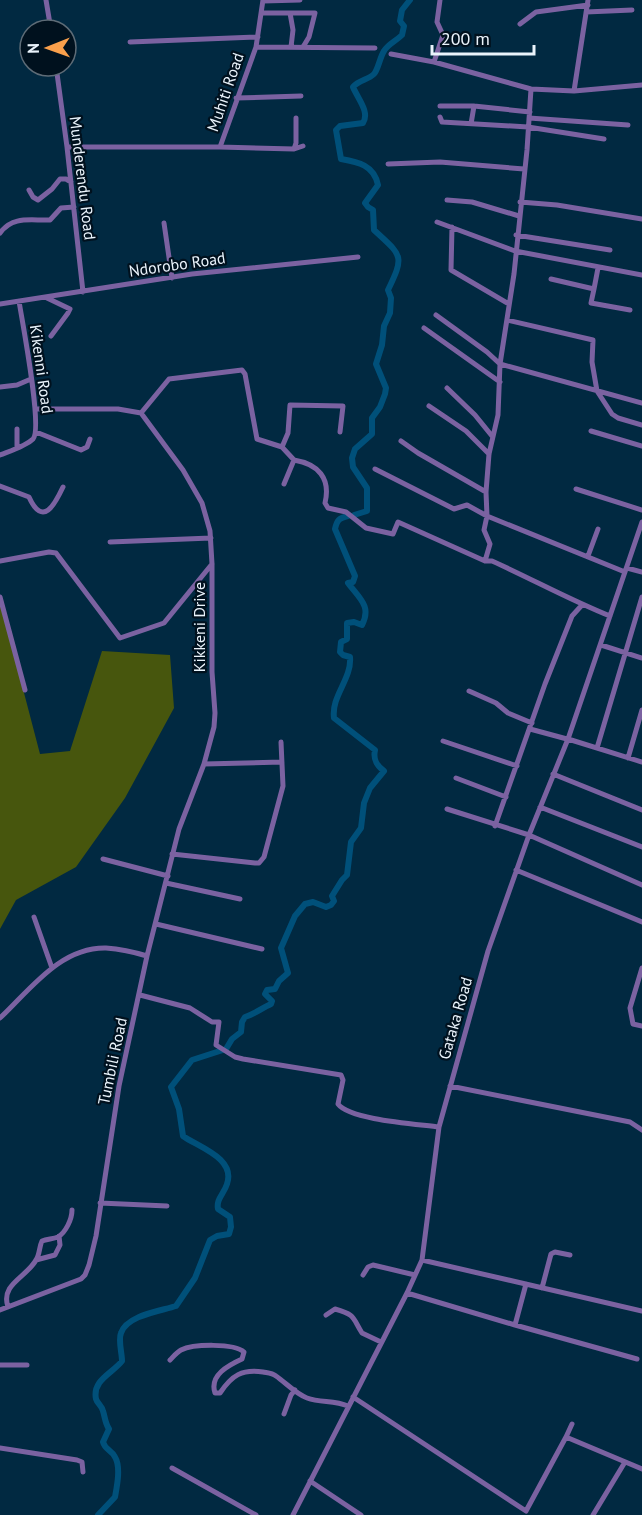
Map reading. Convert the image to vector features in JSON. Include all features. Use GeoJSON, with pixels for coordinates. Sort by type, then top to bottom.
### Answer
{"type":"FeatureCollection","features":[{"type":"Feature","properties":{"kind":"street"},"geometry":{"type":"LineString","coordinates":[[46,0],[49,18]]}},
{"type":"Feature","properties":{"kind":"street"},"geometry":{"type":"LineString","coordinates":[[263,1],[300,0]]}},
{"type":"Feature","properties":{"kind":"street"},"geometry":{"type":"LineString","coordinates":[[434,62],[443,35],[437,22],[440,0]]}},
{"type":"Feature","properties":{"kind":"street","name":"Muhiti Road"},"geometry":{"type":"LineString","coordinates":[[67,147],[220,147],[256,47],[263,1]]}},
{"type":"Feature","properties":{"kind":"street"},"geometry":{"type":"LineString","coordinates":[[520,24],[536,12],[588,2],[574,91]]}},
{"type":"Feature","properties":{"kind":"street"},"geometry":{"type":"LineString","coordinates":[[586,12],[632,10]]}},
{"type":"Feature","properties":{"kind":"street"},"geometry":{"type":"LineString","coordinates":[[262,13],[315,13],[309,37],[303,47]]}},
{"type":"Feature","properties":{"kind":"street"},"geometry":{"type":"LineString","coordinates":[[290,13],[293,30],[291,47]]}},
{"type":"Feature","properties":{"kind":"street"},"geometry":{"type":"LineString","coordinates":[[130,42],[258,37]]}},
{"type":"Feature","properties":{"kind":"street"},"geometry":{"type":"LineString","coordinates":[[256,47],[375,48]]}},
{"type":"Feature","properties":{"kind":"street"},"geometry":{"type":"LineString","coordinates":[[391,54],[434,62],[531,89],[574,91],[642,85]]}},
{"type":"Feature","properties":{"kind":"street","name":"Munderendu Road"},"geometry":{"type":"LineString","coordinates":[[58,78],[83,292]]}},
{"type":"Feature","properties":{"kind":"street"},"geometry":{"type":"LineString","coordinates":[[485,561],[490,544],[484,530],[487,516],[489,454],[498,416],[500,364],[519,216],[531,89]]}},
{"type":"Feature","properties":{"kind":"street"},"geometry":{"type":"LineString","coordinates":[[236,98],[300,96]]}},
{"type":"Feature","properties":{"kind":"street"},"geometry":{"type":"LineString","coordinates":[[440,106],[474,106],[530,115],[628,125]]}},
{"type":"Feature","properties":{"kind":"street"},"geometry":{"type":"LineString","coordinates":[[471,124],[474,106]]}},
{"type":"Feature","properties":{"kind":"street"},"geometry":{"type":"LineString","coordinates":[[440,117],[441,122],[528,127],[604,139]]}},
{"type":"Feature","properties":{"kind":"street"},"geometry":{"type":"LineString","coordinates":[[294,148],[296,118]]}},
{"type":"Feature","properties":{"kind":"street"},"geometry":{"type":"LineString","coordinates":[[220,147],[294,148],[303,146]]}},
{"type":"Feature","properties":{"kind":"street"},"geometry":{"type":"LineString","coordinates":[[388,164],[440,162],[524,169]]}},
{"type":"Feature","properties":{"kind":"street"},"geometry":{"type":"LineString","coordinates":[[29,190],[38,200],[52,189],[60,178],[71,182]]}},
{"type":"Feature","properties":{"kind":"street"},"geometry":{"type":"LineString","coordinates":[[447,200],[472,202],[519,216]]}},
{"type":"Feature","properties":{"kind":"street"},"geometry":{"type":"LineString","coordinates":[[520,202],[557,205],[642,219]]}},
{"type":"Feature","properties":{"kind":"street"},"geometry":{"type":"LineString","coordinates":[[0,233],[17,222],[28,219],[50,220],[61,208],[74,207]]}},
{"type":"Feature","properties":{"kind":"street"},"geometry":{"type":"LineString","coordinates":[[437,222],[515,251],[642,275]]}},
{"type":"Feature","properties":{"kind":"street"},"geometry":{"type":"LineString","coordinates":[[164,223],[172,278]]}},
{"type":"Feature","properties":{"kind":"street"},"geometry":{"type":"LineString","coordinates":[[453,227],[451,270],[509,304]]}},
{"type":"Feature","properties":{"kind":"street"},"geometry":{"type":"LineString","coordinates":[[516,235],[610,250]]}},
{"type":"Feature","properties":{"kind":"street","name":"Ndorobo Road"},"geometry":{"type":"LineString","coordinates":[[0,304],[172,278],[358,257]]}},
{"type":"Feature","properties":{"kind":"street"},"geometry":{"type":"LineString","coordinates":[[598,268],[591,303],[630,310]]}},
{"type":"Feature","properties":{"kind":"street"},"geometry":{"type":"LineString","coordinates":[[551,279],[594,289]]}},
{"type":"Feature","properties":{"kind":"street"},"geometry":{"type":"LineString","coordinates":[[45,297],[70,309],[51,336]]}},
{"type":"Feature","properties":{"kind":"street","name":"Kikenni Road"},"geometry":{"type":"LineString","coordinates":[[0,455],[34,438],[36,432],[36,409],[19,301]]}},
{"type":"Feature","properties":{"kind":"street"},"geometry":{"type":"LineString","coordinates":[[436,315],[500,364],[642,403]]}},
{"type":"Feature","properties":{"kind":"street"},"geometry":{"type":"LineString","coordinates":[[507,320],[593,340],[593,368],[597,391],[612,414],[642,425]]}},
{"type":"Feature","properties":{"kind":"street"},"geometry":{"type":"LineString","coordinates":[[424,328],[500,382]]}},
{"type":"Feature","properties":{"kind":"street"},"geometry":{"type":"LineString","coordinates":[[36,409],[118,409],[141,413],[169,380],[242,370],[245,374],[257,439],[282,447],[294,460],[311,465],[318,470],[327,489],[325,503],[328,508],[346,512],[363,526],[390,534],[394,534],[398,522],[485,561],[492,561],[582,605],[610,616]]}},
{"type":"Feature","properties":{"kind":"street"},"geometry":{"type":"LineString","coordinates":[[0,387],[17,385],[31,379]]}},
{"type":"Feature","properties":{"kind":"street"},"geometry":{"type":"LineString","coordinates":[[447,388],[476,415],[492,436]]}},
{"type":"Feature","properties":{"kind":"street"},"geometry":{"type":"LineString","coordinates":[[282,447],[288,433],[290,405],[343,406],[340,432]]}},
{"type":"Feature","properties":{"kind":"street"},"geometry":{"type":"LineString","coordinates":[[429,406],[466,431],[489,454]]}},
{"type":"Feature","properties":{"kind":"street","name":"Kikkeni Drive"},"geometry":{"type":"LineString","coordinates":[[141,413],[183,470],[202,503],[211,538],[214,727],[204,764],[185,810],[172,854]]}},
{"type":"Feature","properties":{"kind":"street"},"geometry":{"type":"LineString","coordinates":[[16,447],[17,429]]}},
{"type":"Feature","properties":{"kind":"street"},"geometry":{"type":"LineString","coordinates":[[591,431],[642,446]]}},
{"type":"Feature","properties":{"kind":"street"},"geometry":{"type":"LineString","coordinates":[[36,432],[81,450],[87,447],[90,439]]}},
{"type":"Feature","properties":{"kind":"street"},"geometry":{"type":"LineString","coordinates":[[401,441],[486,492]]}},
{"type":"Feature","properties":{"kind":"street"},"geometry":{"type":"LineString","coordinates":[[284,483],[294,460]]}},
{"type":"Feature","properties":{"kind":"street"},"geometry":{"type":"LineString","coordinates":[[375,469],[454,509],[463,504],[467,505],[487,516],[588,556],[626,570],[642,572]]}},
{"type":"Feature","properties":{"kind":"street"},"geometry":{"type":"LineString","coordinates":[[0,486],[29,497],[34,508],[41,511],[51,510],[54,507],[63,487]]}},
{"type":"Feature","properties":{"kind":"street"},"geometry":{"type":"LineString","coordinates":[[576,489],[642,510]]}},
{"type":"Feature","properties":{"kind":"street","name":"Gataka Road"},"geometry":{"type":"LineString","coordinates":[[293,1515],[422,1260],[440,1127],[488,951],[529,835],[568,739],[642,522]]}},
{"type":"Feature","properties":{"kind":"street"},"geometry":{"type":"LineString","coordinates":[[588,556],[598,529]]}},
{"type":"Feature","properties":{"kind":"street"},"geometry":{"type":"LineString","coordinates":[[368,533],[376,530]]}},
{"type":"Feature","properties":{"kind":"street"},"geometry":{"type":"LineString","coordinates":[[110,542],[211,538]]}},
{"type":"Feature","properties":{"kind":"street"},"geometry":{"type":"LineString","coordinates":[[0,561],[49,552],[56,553],[120,638],[164,623],[212,564]]}},
{"type":"Feature","properties":{"kind":"street"},"geometry":{"type":"LineString","coordinates":[[0,597],[25,690]]}},
{"type":"Feature","properties":{"kind":"street"},"geometry":{"type":"LineString","coordinates":[[597,748],[642,597]]}},
{"type":"Feature","properties":{"kind":"street"},"geometry":{"type":"LineString","coordinates":[[495,826],[572,616],[582,605]]}},
{"type":"Feature","properties":{"kind":"street"},"geometry":{"type":"LineString","coordinates":[[601,645],[642,658]]}},
{"type":"Feature","properties":{"kind":"street"},"geometry":{"type":"LineString","coordinates":[[469,691],[496,702],[508,713],[531,726],[642,762]]}},
{"type":"Feature","properties":{"kind":"street"},"geometry":{"type":"LineString","coordinates":[[628,758],[642,710]]}},
{"type":"Feature","properties":{"kind":"street"},"geometry":{"type":"LineString","coordinates":[[442,741],[517,765]]}},
{"type":"Feature","properties":{"kind":"street"},"geometry":{"type":"LineString","coordinates":[[172,854],[255,863],[261,861],[283,786],[282,742]]}},
{"type":"Feature","properties":{"kind":"street"},"geometry":{"type":"LineString","coordinates":[[204,764],[282,762]]}},
{"type":"Feature","properties":{"kind":"street"},"geometry":{"type":"LineString","coordinates":[[553,774],[642,810]]}},
{"type":"Feature","properties":{"kind":"street"},"geometry":{"type":"LineString","coordinates":[[456,778],[506,797]]}},
{"type":"Feature","properties":{"kind":"street"},"geometry":{"type":"LineString","coordinates":[[540,807],[642,847]]}},
{"type":"Feature","properties":{"kind":"street"},"geometry":{"type":"LineString","coordinates":[[447,809],[529,835],[642,885]]}},
{"type":"Feature","properties":{"kind":"street","name":"Tumbili Road"},"geometry":{"type":"LineString","coordinates":[[8,1307],[71,1284],[85,1275],[96,1236],[119,1086],[172,854]]}},
{"type":"Feature","properties":{"kind":"street"},"geometry":{"type":"LineString","coordinates":[[103,859],[168,876]]}},
{"type":"Feature","properties":{"kind":"street"},"geometry":{"type":"LineString","coordinates":[[516,870],[642,922]]}},
{"type":"Feature","properties":{"kind":"street"},"geometry":{"type":"LineString","coordinates":[[166,883],[240,899]]}},
{"type":"Feature","properties":{"kind":"street"},"geometry":{"type":"LineString","coordinates":[[34,916],[52,968]]}},
{"type":"Feature","properties":{"kind":"street"},"geometry":{"type":"LineString","coordinates":[[156,924],[262,949]]}},
{"type":"Feature","properties":{"kind":"street"},"geometry":{"type":"LineString","coordinates":[[0,1020],[52,968],[72,956],[103,948],[119,949],[147,956]]}},
{"type":"Feature","properties":{"kind":"street"},"geometry":{"type":"LineString","coordinates":[[642,968],[630,1010],[633,1024],[642,1026]]}},
{"type":"Feature","properties":{"kind":"street"},"geometry":{"type":"LineString","coordinates":[[140,994],[190,1008],[212,1022],[219,1022],[218,1039],[215,1044],[243,1059],[339,1074],[343,1080],[338,1100],[341,1108],[373,1118],[440,1127]]}},
{"type":"Feature","properties":{"kind":"street"},"geometry":{"type":"LineString","coordinates":[[450,1086],[630,1122],[642,1130]]}},
{"type":"Feature","properties":{"kind":"street"},"geometry":{"type":"LineString","coordinates":[[100,1203],[167,1206]]}},
{"type":"Feature","properties":{"kind":"street"},"geometry":{"type":"LineString","coordinates":[[0,1310],[8,1307],[5,1299],[7,1292],[36,1260],[42,1241],[59,1236],[71,1221],[72,1210]]}},
{"type":"Feature","properties":{"kind":"street"},"geometry":{"type":"LineString","coordinates":[[36,1260],[55,1255],[60,1245],[59,1236]]}},
{"type":"Feature","properties":{"kind":"street"},"geometry":{"type":"LineString","coordinates":[[542,1288],[552,1253],[570,1255]]}},
{"type":"Feature","properties":{"kind":"street"},"geometry":{"type":"LineString","coordinates":[[422,1260],[642,1311]]}},
{"type":"Feature","properties":{"kind":"street"},"geometry":{"type":"LineString","coordinates":[[363,1275],[368,1267],[373,1265],[415,1275]]}},
{"type":"Feature","properties":{"kind":"street"},"geometry":{"type":"LineString","coordinates":[[515,1325],[526,1284]]}},
{"type":"Feature","properties":{"kind":"street"},"geometry":{"type":"LineString","coordinates":[[407,1293],[637,1359]]}},
{"type":"Feature","properties":{"kind":"street"},"geometry":{"type":"LineString","coordinates":[[327,1315],[335,1309],[352,1315],[362,1333],[381,1342]]}},
{"type":"Feature","properties":{"kind":"street"},"geometry":{"type":"LineString","coordinates":[[170,1360],[182,1349],[215,1345],[239,1348],[244,1355],[242,1359],[221,1372],[214,1383],[215,1393],[220,1392],[230,1379],[248,1371],[274,1374],[308,1399],[332,1401],[348,1406]]}},
{"type":"Feature","properties":{"kind":"street"},"geometry":{"type":"LineString","coordinates":[[0,1365],[27,1365]]}},
{"type":"Feature","properties":{"kind":"street"},"geometry":{"type":"LineString","coordinates":[[284,1414],[295,1390]]}},
{"type":"Feature","properties":{"kind":"street"},"geometry":{"type":"LineString","coordinates":[[353,1397],[526,1511],[572,1424]]}},
{"type":"Feature","properties":{"kind":"street"},"geometry":{"type":"LineString","coordinates":[[566,1437],[642,1469]]}},
{"type":"Feature","properties":{"kind":"street"},"geometry":{"type":"LineString","coordinates":[[0,1448],[77,1460],[82,1462],[83,1472]]}},
{"type":"Feature","properties":{"kind":"street"},"geometry":{"type":"LineString","coordinates":[[593,1515],[625,1462]]}},
{"type":"Feature","properties":{"kind":"street"},"geometry":{"type":"LineString","coordinates":[[172,1468],[256,1515]]}},
{"type":"Feature","properties":{"kind":"street"},"geometry":{"type":"LineString","coordinates":[[310,1481],[361,1515]]}},
{"type":"Feature","properties":{"kind":"green space"},"geometry":{"type":"Polygon","coordinates":[[[0,601],[40,754],[70,751],[102,651],[170,655],[174,708],[125,798],[76,867],[16,900],[0,929],[0,601]]]}},
{"type":"Feature","properties":{"kind":"waterway"},"geometry":{"type":"LineString","coordinates":[[354,515],[367,511],[367,488],[353,467],[352,458],[355,449],[372,434],[372,418],[385,394],[386,388],[376,364],[382,345],[384,326],[390,313],[391,298],[388,290],[397,270],[398,257],[390,245],[374,230],[373,210],[365,203],[378,185],[376,178],[364,166],[341,159],[336,130],[340,126],[363,123],[364,110],[353,87],[374,74],[386,49],[402,35],[404,26],[400,21],[402,10],[410,0]]}},
{"type":"Feature","properties":{"kind":"waterway"},"geometry":{"type":"LineString","coordinates":[[98,1515],[115,1497],[118,1471],[115,1457],[103,1442],[109,1429],[96,1399],[96,1392],[104,1377],[122,1361],[121,1333],[124,1327],[137,1318],[176,1306],[195,1278],[210,1240],[229,1234],[231,1227],[230,1217],[218,1209],[219,1199],[227,1184],[226,1167],[214,1154],[183,1136],[179,1109],[171,1087],[192,1060],[226,1049],[232,1039],[241,1032],[245,1017],[271,1004],[272,1001],[265,994],[267,990],[275,989],[279,981],[288,973],[281,948],[295,916],[305,904],[313,902],[326,907],[334,901],[332,896],[347,875],[351,842],[361,828],[364,803],[370,788],[384,771],[376,762],[375,750],[334,718],[336,702],[350,665],[350,657],[340,652],[341,642],[347,639],[347,623],[354,622],[362,625],[366,613],[363,602],[348,583],[353,582],[355,576],[335,529],[339,520],[348,516]]}}]}
